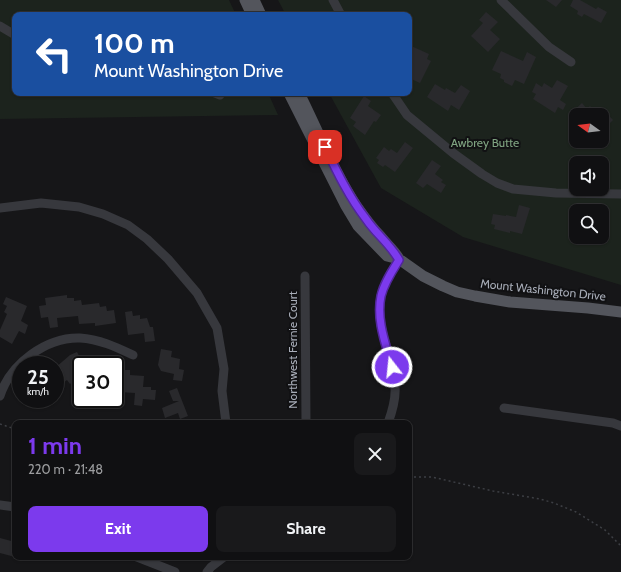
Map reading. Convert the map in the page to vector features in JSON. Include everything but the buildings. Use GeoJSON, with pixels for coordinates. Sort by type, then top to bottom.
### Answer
{"type":"FeatureCollection","features":[{"type":"Feature","properties":{"kind":"main road"},"geometry":{"type":"LineString","coordinates":[[245,0],[251,12]]}},
{"type":"Feature","properties":{"kind":"main road"},"geometry":{"type":"LineString","coordinates":[[254,0],[260,12]]}},
{"type":"Feature","properties":{"kind":"main road","name":"Mount Washington Drive"},"geometry":{"type":"LineString","coordinates":[[290,96],[336,188],[358,226],[387,256],[399,260],[423,276],[458,292],[510,302],[621,312]]}},
{"type":"Feature","properties":{"kind":"main road","name":"Mount Washington Drive"},"geometry":{"type":"LineString","coordinates":[[300,96],[338,174],[356,206],[376,232],[393,249],[399,260]]}},
{"type":"Feature","properties":{"kind":"street"},"geometry":{"type":"LineString","coordinates":[[333,0],[339,12]]}},
{"type":"Feature","properties":{"kind":"street"},"geometry":{"type":"LineString","coordinates":[[501,0],[549,47],[571,62]]}},
{"type":"Feature","properties":{"kind":"street"},"geometry":{"type":"LineString","coordinates":[[0,26],[12,33]]}},
{"type":"Feature","properties":{"kind":"street"},"geometry":{"type":"LineString","coordinates":[[394,96],[407,115],[453,153],[497,183],[513,189],[556,193],[621,194]]}},
{"type":"Feature","properties":{"kind":"street"},"geometry":{"type":"LineString","coordinates":[[0,208],[41,203],[79,207],[103,214],[128,225],[147,239],[168,259],[197,293],[217,328],[224,369],[222,392],[226,420]]}},
{"type":"Feature","properties":{"kind":"street"},"geometry":{"type":"LineString","coordinates":[[389,420],[392,412],[395,388],[392,367],[383,336],[380,306],[381,296],[385,285],[399,260]]}},
{"type":"Feature","properties":{"kind":"street","name":"Northwest Fernie Court"},"geometry":{"type":"LineString","coordinates":[[305,276],[306,420]]}},
{"type":"Feature","properties":{"kind":"street"},"geometry":{"type":"LineString","coordinates":[[0,396],[10,374],[24,360],[45,346],[59,341],[85,339],[105,343],[133,355]]}},
{"type":"Feature","properties":{"kind":"street"},"geometry":{"type":"LineString","coordinates":[[504,408],[613,423],[621,426]]}},
{"type":"Feature","properties":{"kind":"street"},"geometry":{"type":"LineString","coordinates":[[0,505],[12,507]]}},
{"type":"Feature","properties":{"kind":"street"},"geometry":{"type":"LineString","coordinates":[[145,560],[175,572]]}},
{"type":"Feature","properties":{"kind":"street"},"geometry":{"type":"LineString","coordinates":[[207,572],[220,560]]}},
{"type":"Feature","properties":{"kind":"path"},"geometry":{"type":"LineString","coordinates":[[0,424],[12,428]]}},
{"type":"Feature","properties":{"kind":"path"},"geometry":{"type":"LineString","coordinates":[[412,477],[432,478],[554,503],[576,512],[605,530],[621,546]]}},
{"type":"Feature","properties":{"kind":"green space"},"geometry":{"type":"Polygon","coordinates":[[[0,0],[229,0],[235,12],[12,12],[12,96],[269,96],[278,115],[0,119],[0,0]]]}},
{"type":"Feature","properties":{"kind":"green space","name":"Awbrey Butte"},"geometry":{"type":"Polygon","coordinates":[[[278,0],[621,0],[621,285],[463,237],[381,188],[331,96],[412,96],[412,12],[284,12],[278,0]]]}},
{"type":"Feature","properties":{"kind":"route"},"geometry":{"type":"LineString","coordinates":[[325,147],[356,206],[366,221],[393,249],[399,260],[385,285],[381,296],[380,306],[383,336],[392,367]]}}]}
